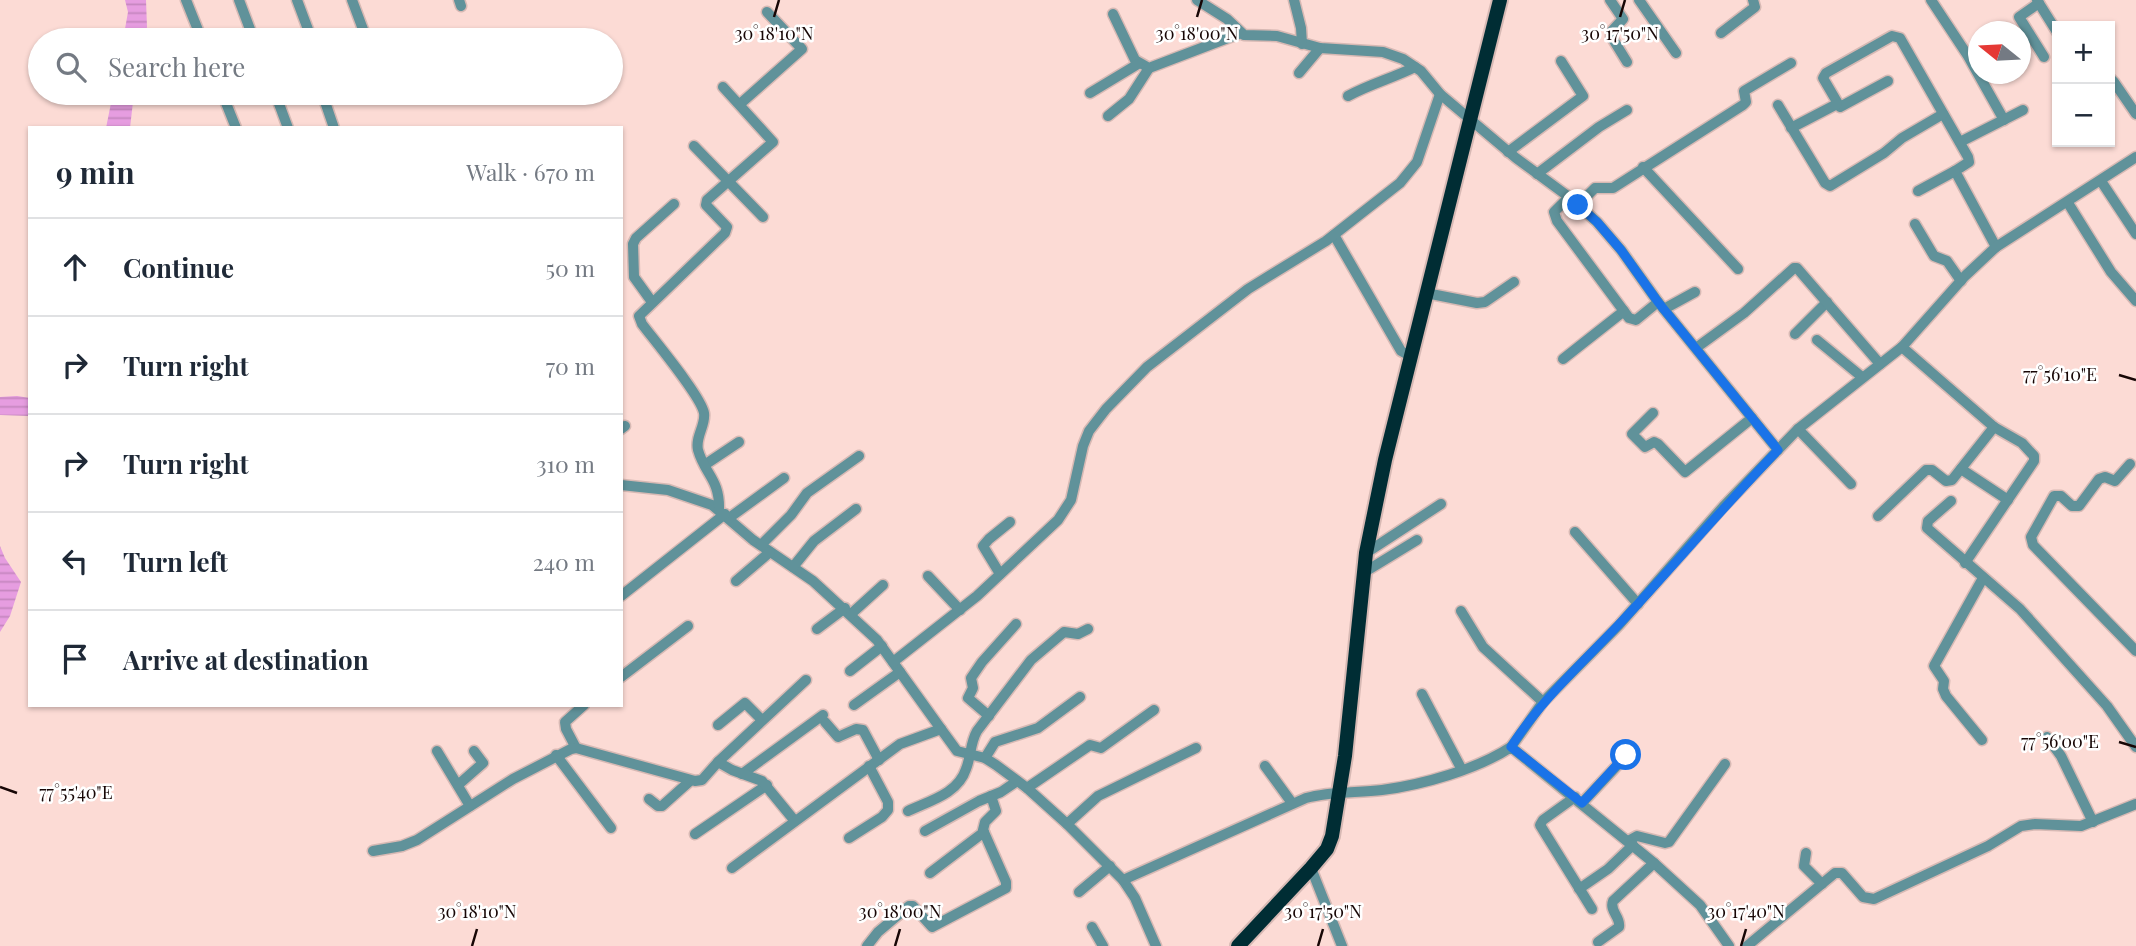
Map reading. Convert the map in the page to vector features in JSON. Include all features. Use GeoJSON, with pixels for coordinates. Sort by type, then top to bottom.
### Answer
{"type":"FeatureCollection","features":[{"type":"Feature","properties":{"kind":"highway"},"geometry":{"type":"LineString","coordinates":[[1238,946],[1327,849],[1341,792],[1366,553],[1407,355],[1426,293],[1500,0]]}},
{"type":"Feature","properties":{"kind":"street"},"geometry":{"type":"LineString","coordinates":[[186,0],[197,28]]}},
{"type":"Feature","properties":{"kind":"street"},"geometry":{"type":"LineString","coordinates":[[239,0],[250,28]]}},
{"type":"Feature","properties":{"kind":"street"},"geometry":{"type":"LineString","coordinates":[[297,0],[308,28]]}},
{"type":"Feature","properties":{"kind":"street"},"geometry":{"type":"LineString","coordinates":[[352,0],[362,28]]}},
{"type":"Feature","properties":{"kind":"street"},"geometry":{"type":"LineString","coordinates":[[1198,0],[1247,36],[1277,36],[1320,48],[1382,52],[1403,59],[1415,67],[1440,94],[1508,152],[1569,197],[1597,222],[1778,450]]}},
{"type":"Feature","properties":{"kind":"street"},"geometry":{"type":"LineString","coordinates":[[1294,0],[1302,44]]}},
{"type":"Feature","properties":{"kind":"street"},"geometry":{"type":"LineString","coordinates":[[1610,0],[1623,19],[1611,36],[1627,62]]}},
{"type":"Feature","properties":{"kind":"street"},"geometry":{"type":"LineString","coordinates":[[1639,0],[1676,53]]}},
{"type":"Feature","properties":{"kind":"street"},"geometry":{"type":"LineString","coordinates":[[1720,33],[1755,7],[1754,0]]}},
{"type":"Feature","properties":{"kind":"street"},"geometry":{"type":"LineString","coordinates":[[1931,0],[1968,55],[2004,120]]}},
{"type":"Feature","properties":{"kind":"street"},"geometry":{"type":"LineString","coordinates":[[2044,57],[2019,17],[2038,1],[2052,24]]}},
{"type":"Feature","properties":{"kind":"street"},"geometry":{"type":"LineString","coordinates":[[740,104],[802,48],[767,12]]}},
{"type":"Feature","properties":{"kind":"street"},"geometry":{"type":"LineString","coordinates":[[1113,14],[1138,64],[1149,68]]}},
{"type":"Feature","properties":{"kind":"street"},"geometry":{"type":"LineString","coordinates":[[1108,116],[1129,99],[1149,68],[1241,33]]}},
{"type":"Feature","properties":{"kind":"street"},"geometry":{"type":"LineString","coordinates":[[1888,81],[1842,107],[1837,104],[1824,81],[1824,75],[1894,35],[1900,38],[1969,162],[1918,191]]}},
{"type":"Feature","properties":{"kind":"street"},"geometry":{"type":"LineString","coordinates":[[1299,73],[1320,48]]}},
{"type":"Feature","properties":{"kind":"street"},"geometry":{"type":"LineString","coordinates":[[1508,152],[1583,96],[1561,61]]}},
{"type":"Feature","properties":{"kind":"street"},"geometry":{"type":"LineString","coordinates":[[1578,205],[1595,188],[1613,188],[1743,105],[1746,102],[1744,91],[1791,63]]}},
{"type":"Feature","properties":{"kind":"street"},"geometry":{"type":"LineString","coordinates":[[1090,93],[1138,64]]}},
{"type":"Feature","properties":{"kind":"street"},"geometry":{"type":"LineString","coordinates":[[1348,96],[1415,67]]}},
{"type":"Feature","properties":{"kind":"street"},"geometry":{"type":"LineString","coordinates":[[2115,82],[2136,114]]}},
{"type":"Feature","properties":{"kind":"street"},"geometry":{"type":"LineString","coordinates":[[723,87],[773,142],[727,180],[706,202],[727,227],[726,233],[641,312],[640,320],[702,408],[704,417],[697,446],[718,491],[724,514]]}},
{"type":"Feature","properties":{"kind":"street"},"geometry":{"type":"LineString","coordinates":[[854,705],[1000,574],[1066,510],[1071,500],[1088,431],[1106,408],[1147,367],[1248,289],[1334,235],[1400,183],[1409,173],[1423,146],[1440,94]]}},
{"type":"Feature","properties":{"kind":"street"},"geometry":{"type":"LineString","coordinates":[[1791,128],[1837,104]]}},
{"type":"Feature","properties":{"kind":"street"},"geometry":{"type":"LineString","coordinates":[[227,105],[235,126]]}},
{"type":"Feature","properties":{"kind":"street"},"geometry":{"type":"LineString","coordinates":[[279,105],[287,126]]}},
{"type":"Feature","properties":{"kind":"street"},"geometry":{"type":"LineString","coordinates":[[326,105],[333,126]]}},
{"type":"Feature","properties":{"kind":"street"},"geometry":{"type":"LineString","coordinates":[[1778,105],[1825,183],[1830,186],[1943,114]]}},
{"type":"Feature","properties":{"kind":"street"},"geometry":{"type":"LineString","coordinates":[[1537,174],[1627,110]]}},
{"type":"Feature","properties":{"kind":"street"},"geometry":{"type":"LineString","coordinates":[[1960,142],[2023,110]]}},
{"type":"Feature","properties":{"kind":"street"},"geometry":{"type":"LineString","coordinates":[[694,146],[763,217]]}},
{"type":"Feature","properties":{"kind":"street"},"geometry":{"type":"LineString","coordinates":[[1123,880],[1292,803],[1320,794],[1395,788],[1491,760],[1511,747],[1543,702],[1638,604],[1723,507],[1798,429],[1902,347],[1961,281],[1996,247],[2136,157]]}},
{"type":"Feature","properties":{"kind":"street"},"geometry":{"type":"LineString","coordinates":[[1643,167],[1738,268]]}},
{"type":"Feature","properties":{"kind":"street"},"geometry":{"type":"LineString","coordinates":[[1955,171],[1996,247]]}},
{"type":"Feature","properties":{"kind":"street"},"geometry":{"type":"LineString","coordinates":[[2101,181],[2136,234]]}},
{"type":"Feature","properties":{"kind":"street"},"geometry":{"type":"LineString","coordinates":[[1569,197],[1556,208],[1554,212],[1557,221],[1629,318],[1636,320],[1661,305],[1695,292]]}},
{"type":"Feature","properties":{"kind":"street"},"geometry":{"type":"LineString","coordinates":[[2068,203],[2111,272],[2136,301]]}},
{"type":"Feature","properties":{"kind":"street"},"geometry":{"type":"LineString","coordinates":[[652,302],[634,277],[634,244],[636,239],[674,204]]}},
{"type":"Feature","properties":{"kind":"street"},"geometry":{"type":"LineString","coordinates":[[1915,224],[1934,256],[1947,261],[1961,281]]}},
{"type":"Feature","properties":{"kind":"street"},"geometry":{"type":"LineString","coordinates":[[1334,235],[1407,355]]}},
{"type":"Feature","properties":{"kind":"street"},"geometry":{"type":"LineString","coordinates":[[1696,348],[1744,313],[1794,268],[1801,271],[1880,364]]}},
{"type":"Feature","properties":{"kind":"street"},"geometry":{"type":"LineString","coordinates":[[1426,293],[1477,303],[1485,302],[1514,282]]}},
{"type":"Feature","properties":{"kind":"street"},"geometry":{"type":"LineString","coordinates":[[1795,334],[1827,302]]}},
{"type":"Feature","properties":{"kind":"street"},"geometry":{"type":"LineString","coordinates":[[1563,359],[1624,311]]}},
{"type":"Feature","properties":{"kind":"street"},"geometry":{"type":"LineString","coordinates":[[1817,340],[1862,377]]}},
{"type":"Feature","properties":{"kind":"street"},"geometry":{"type":"LineString","coordinates":[[1902,347],[1993,427],[2022,443],[2034,456],[2034,461],[1965,563]]}},
{"type":"Feature","properties":{"kind":"street"},"geometry":{"type":"LineString","coordinates":[[1653,413],[1632,434],[1645,447],[1654,442],[1658,444],[1685,472],[1752,418]]}},
{"type":"Feature","properties":{"kind":"street"},"geometry":{"type":"LineString","coordinates":[[1878,516],[1926,470],[1932,470],[1949,482],[1993,427]]}},
{"type":"Feature","properties":{"kind":"street"},"geometry":{"type":"LineString","coordinates":[[1798,429],[1851,484]]}},
{"type":"Feature","properties":{"kind":"street"},"geometry":{"type":"LineString","coordinates":[[706,464],[739,442]]}},
{"type":"Feature","properties":{"kind":"street"},"geometry":{"type":"LineString","coordinates":[[761,545],[791,515],[807,493],[859,456]]}},
{"type":"Feature","properties":{"kind":"street"},"geometry":{"type":"LineString","coordinates":[[2130,464],[2115,481],[2105,477],[2099,479],[2079,506],[2072,506],[2061,496],[2054,496],[2031,532],[2031,537],[2033,545],[2136,651]]}},
{"type":"Feature","properties":{"kind":"street"},"geometry":{"type":"LineString","coordinates":[[1961,469],[2008,500]]}},
{"type":"Feature","properties":{"kind":"street"},"geometry":{"type":"LineString","coordinates":[[623,594],[724,514],[784,478]]}},
{"type":"Feature","properties":{"kind":"street"},"geometry":{"type":"LineString","coordinates":[[623,485],[668,489],[724,514],[848,611],[882,646],[957,751],[985,758],[1017,781],[1067,824],[1123,880],[1135,898],[1156,946]]}},
{"type":"Feature","properties":{"kind":"street"},"geometry":{"type":"LineString","coordinates":[[1951,500],[1928,521],[1927,528],[2006,596],[2107,706],[2136,747]]}},
{"type":"Feature","properties":{"kind":"street"},"geometry":{"type":"LineString","coordinates":[[1366,553],[1441,504]]}},
{"type":"Feature","properties":{"kind":"street"},"geometry":{"type":"LineString","coordinates":[[793,567],[814,541],[856,509]]}},
{"type":"Feature","properties":{"kind":"street"},"geometry":{"type":"LineString","coordinates":[[1000,574],[983,546],[1010,522]]}},
{"type":"Feature","properties":{"kind":"street"},"geometry":{"type":"LineString","coordinates":[[1575,532],[1638,604]]}},
{"type":"Feature","properties":{"kind":"street"},"geometry":{"type":"LineString","coordinates":[[1363,573],[1417,540]]}},
{"type":"Feature","properties":{"kind":"street"},"geometry":{"type":"LineString","coordinates":[[736,581],[770,552]]}},
{"type":"Feature","properties":{"kind":"street"},"geometry":{"type":"LineString","coordinates":[[928,576],[960,610]]}},
{"type":"Feature","properties":{"kind":"street"},"geometry":{"type":"LineString","coordinates":[[1982,740],[1947,696],[1943,689],[1944,681],[1934,666],[1983,578]]}},
{"type":"Feature","properties":{"kind":"street"},"geometry":{"type":"LineString","coordinates":[[817,629],[848,611],[883,585]]}},
{"type":"Feature","properties":{"kind":"street"},"geometry":{"type":"LineString","coordinates":[[1461,611],[1483,647],[1543,702]]}},
{"type":"Feature","properties":{"kind":"street"},"geometry":{"type":"LineString","coordinates":[[989,716],[968,698],[973,688],[972,674],[1016,624]]}},
{"type":"Feature","properties":{"kind":"street"},"geometry":{"type":"LineString","coordinates":[[623,675],[688,626]]}},
{"type":"Feature","properties":{"kind":"street"},"geometry":{"type":"LineString","coordinates":[[908,811],[938,798],[964,774],[973,738],[1040,651],[1064,632],[1078,634],[1088,629]]}},
{"type":"Feature","properties":{"kind":"street"},"geometry":{"type":"LineString","coordinates":[[850,671],[882,646]]}},
{"type":"Feature","properties":{"kind":"street"},"geometry":{"type":"LineString","coordinates":[[373,851],[402,846],[416,840],[556,755],[576,748],[690,781],[702,780],[806,680]]}},
{"type":"Feature","properties":{"kind":"street"},"geometry":{"type":"LineString","coordinates":[[1422,694],[1462,770]]}},
{"type":"Feature","properties":{"kind":"street"},"geometry":{"type":"LineString","coordinates":[[985,758],[995,743],[1038,727],[1080,697]]}},
{"type":"Feature","properties":{"kind":"street"},"geometry":{"type":"LineString","coordinates":[[718,725],[743,703],[762,720]]}},
{"type":"Feature","properties":{"kind":"street"},"geometry":{"type":"LineString","coordinates":[[576,748],[565,726],[569,718],[582,707]]}},
{"type":"Feature","properties":{"kind":"street"},"geometry":{"type":"LineString","coordinates":[[1027,789],[1090,745],[1101,748],[1154,710]]}},
{"type":"Feature","properties":{"kind":"street"},"geometry":{"type":"LineString","coordinates":[[742,774],[824,719],[838,737],[856,729],[863,730],[888,802],[888,810],[882,817],[849,838]]}},
{"type":"Feature","properties":{"kind":"street"},"geometry":{"type":"LineString","coordinates":[[732,869],[794,820],[900,744],[941,729]]}},
{"type":"Feature","properties":{"kind":"street"},"geometry":{"type":"LineString","coordinates":[[2047,737],[2061,756],[2093,822]]}},
{"type":"Feature","properties":{"kind":"street"},"geometry":{"type":"LineString","coordinates":[[1511,747],[1654,863],[1700,905],[1728,946]]}},
{"type":"Feature","properties":{"kind":"street"},"geometry":{"type":"LineString","coordinates":[[1067,824],[1098,796],[1196,748]]}},
{"type":"Feature","properties":{"kind":"street"},"geometry":{"type":"LineString","coordinates":[[437,751],[470,806]]}},
{"type":"Feature","properties":{"kind":"street"},"geometry":{"type":"LineString","coordinates":[[458,785],[483,764],[474,751]]}},
{"type":"Feature","properties":{"kind":"street"},"geometry":{"type":"LineString","coordinates":[[556,755],[611,828]]}},
{"type":"Feature","properties":{"kind":"street"},"geometry":{"type":"LineString","coordinates":[[1592,909],[1540,825],[1543,820],[1578,800],[1626,755]]}},
{"type":"Feature","properties":{"kind":"street"},"geometry":{"type":"LineString","coordinates":[[718,762],[767,785],[794,820]]}},
{"type":"Feature","properties":{"kind":"street"},"geometry":{"type":"LineString","coordinates":[[1579,889],[1608,869],[1637,836],[1665,844],[1670,842],[1725,764]]}},
{"type":"Feature","properties":{"kind":"street"},"geometry":{"type":"LineString","coordinates":[[1265,766],[1292,803]]}},
{"type":"Feature","properties":{"kind":"street"},"geometry":{"type":"LineString","coordinates":[[649,799],[657,806],[662,806],[690,781]]}},
{"type":"Feature","properties":{"kind":"street"},"geometry":{"type":"LineString","coordinates":[[925,831],[1017,781]]}},
{"type":"Feature","properties":{"kind":"street"},"geometry":{"type":"LineString","coordinates":[[695,834],[767,785]]}},
{"type":"Feature","properties":{"kind":"street"},"geometry":{"type":"LineString","coordinates":[[871,944],[876,934],[909,906],[913,906],[932,927],[1006,888],[1006,882],[982,827],[996,811],[991,796]]}},
{"type":"Feature","properties":{"kind":"street"},"geometry":{"type":"LineString","coordinates":[[1747,946],[1838,872],[1842,873],[1863,897],[1874,899],[1988,846],[2021,826],[2081,826],[2136,804]]}},
{"type":"Feature","properties":{"kind":"street"},"geometry":{"type":"LineString","coordinates":[[930,873],[984,832]]}},
{"type":"Feature","properties":{"kind":"street"},"geometry":{"type":"LineString","coordinates":[[1806,853],[1804,866],[1822,884]]}},
{"type":"Feature","properties":{"kind":"street"},"geometry":{"type":"LineString","coordinates":[[1598,942],[1619,927],[1620,922],[1612,907],[1613,901],[1654,863]]}},
{"type":"Feature","properties":{"kind":"street"},"geometry":{"type":"LineString","coordinates":[[1079,891],[1110,866]]}},
{"type":"Feature","properties":{"kind":"street"},"geometry":{"type":"LineString","coordinates":[[1311,868],[1342,946]]}},
{"type":"Feature","properties":{"kind":"street"},"geometry":{"type":"LineString","coordinates":[[1092,927],[1103,946]]}},
{"type":"Feature","properties":{"kind":"shaded area"},"geometry":{"type":"Polygon","coordinates":[[[125,0],[146,0],[147,28],[125,28],[128,12],[125,0]]]}},
{"type":"Feature","properties":{"kind":"shaded area"},"geometry":{"type":"Polygon","coordinates":[[[111,105],[133,105],[130,126],[106,126],[111,105]]]}},
{"type":"Feature","properties":{"kind":"shaded area"},"geometry":{"type":"Polygon","coordinates":[[[0,397],[28,398],[28,416],[0,415],[0,397]]]}},
{"type":"Feature","properties":{"kind":"shaded area"},"geometry":{"type":"Polygon","coordinates":[[[0,546],[21,582],[10,616],[0,632],[0,546]]]}},
{"type":"Feature","properties":{"kind":"route"},"geometry":{"type":"LineString","coordinates":[[1578,205],[1621,250],[1658,302],[1778,450],[1723,507],[1619,625],[1543,702],[1511,747],[1582,803],[1626,755]]}}]}
